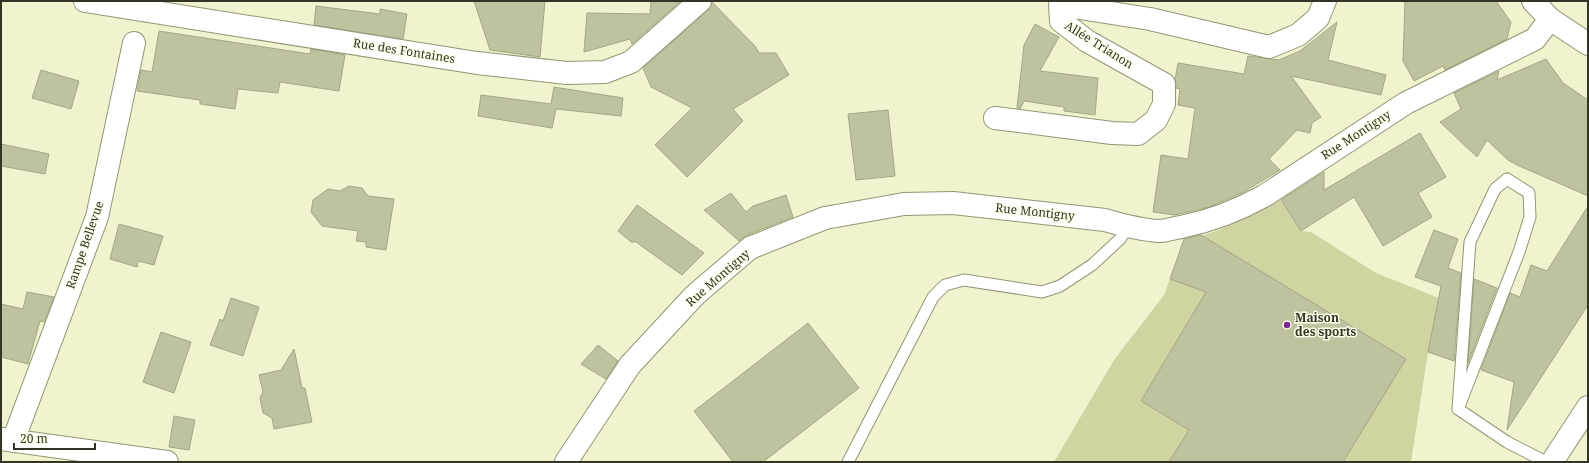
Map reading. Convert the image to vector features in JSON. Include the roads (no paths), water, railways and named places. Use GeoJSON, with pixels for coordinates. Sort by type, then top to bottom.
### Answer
{"type":"FeatureCollection","features":[{"type":"Feature","properties":{"kind":"street","name":"Rue des Fontaines"},"geometry":{"type":"LineString","coordinates":[[85,1],[476,63],[567,74],[604,72],[631,62],[700,1]]}},
{"type":"Feature","properties":{"kind":"street","name":"Allée Trianon"},"geometry":{"type":"LineString","coordinates":[[995,118],[1112,133],[1138,134],[1156,120],[1164,104],[1164,84],[1087,41],[1061,21],[1060,5],[1150,19],[1269,47],[1298,35],[1318,18],[1325,1]]}},
{"type":"Feature","properties":{"kind":"street"},"geometry":{"type":"LineString","coordinates":[[1533,1],[1550,20],[1588,44]]}},
{"type":"Feature","properties":{"kind":"street","name":"Rue Montigny"},"geometry":{"type":"LineString","coordinates":[[566,462],[630,365],[695,295],[750,248],[825,218],[904,204],[953,203],[1105,220],[1128,226],[1161,231],[1217,218],[1264,196],[1406,103],[1535,40],[1550,20]]}},
{"type":"Feature","properties":{"kind":"street","name":"Rampe Bellevue"},"geometry":{"type":"LineString","coordinates":[[7,440],[97,217],[134,43]]}},
{"type":"Feature","properties":{"kind":"street"},"geometry":{"type":"LineString","coordinates":[[1552,462],[1588,407]]}},
{"type":"Feature","properties":{"kind":"street"},"geometry":{"type":"LineString","coordinates":[[7,440],[167,462]]}},
{"type":"Feature","properties":{"kind":"lane"},"geometry":{"type":"LineString","coordinates":[[1507,179],[1529,193],[1530,217],[1519,252],[1458,409],[1470,242],[1495,189],[1507,179]]}},
{"type":"Feature","properties":{"kind":"lane"},"geometry":{"type":"LineString","coordinates":[[848,462],[933,297],[945,285],[964,280],[1042,292],[1060,286],[1092,265],[1120,240],[1128,226]]}},
{"type":"Feature","properties":{"kind":"lane"},"geometry":{"type":"LineString","coordinates":[[1458,409],[1507,442],[1546,462]]}},
{"type":"Feature","properties":{"kind":"place","name":"Maison des sports"},"geometry":{"type":"Point","coordinates":[1287,325]}}]}
